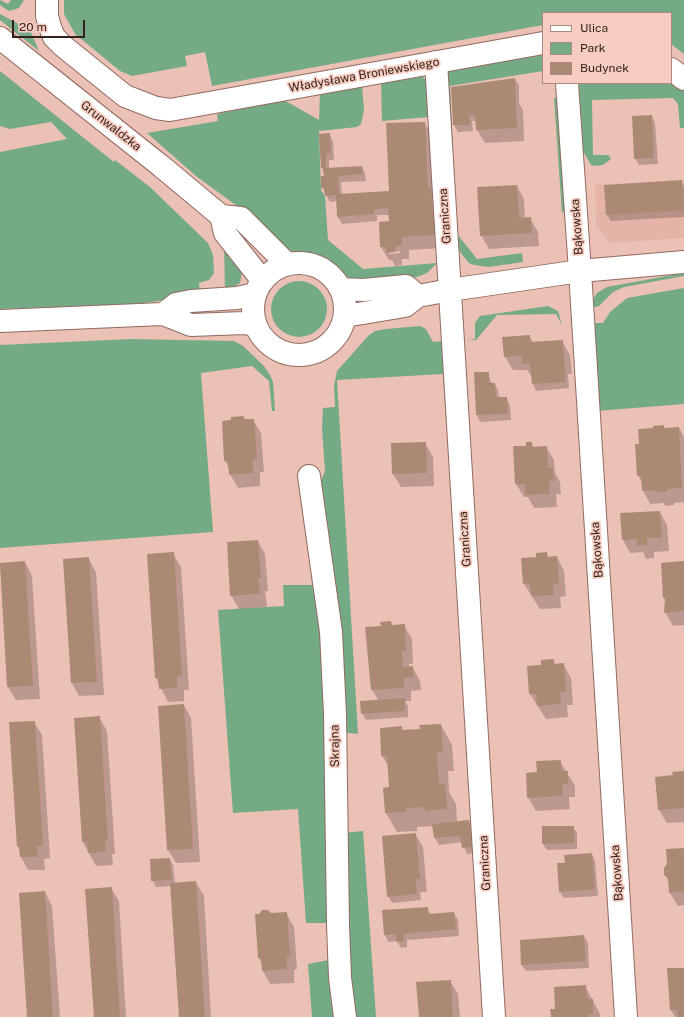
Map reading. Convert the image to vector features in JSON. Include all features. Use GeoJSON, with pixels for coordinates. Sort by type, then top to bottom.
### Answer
{"type":"FeatureCollection","features":[{"type":"Feature","properties":{"kind":"street","name":"Władysława Broniewskiego"},"geometry":{"type":"LineString","coordinates":[[48,0],[47,16],[54,37],[72,54],[125,96],[140,103],[170,110],[542,43]]}},
{"type":"Feature","properties":{"kind":"street","name":"Grunwaldzka"},"geometry":{"type":"LineString","coordinates":[[0,38],[161,166],[221,216]]}},
{"type":"Feature","properties":{"kind":"street","name":"Graniczna"},"geometry":{"type":"LineString","coordinates":[[436,62],[494,1017]]}},
{"type":"Feature","properties":{"kind":"street"},"geometry":{"type":"LineString","coordinates":[[672,70],[684,79]]}},
{"type":"Feature","properties":{"kind":"street","name":"Bąkowska"},"geometry":{"type":"LineString","coordinates":[[567,84],[626,1017]]}},
{"type":"Feature","properties":{"kind":"street"},"geometry":{"type":"LineString","coordinates":[[258,287],[225,233],[221,216],[240,218],[287,264]]}},
{"type":"Feature","properties":{"kind":"street"},"geometry":{"type":"LineString","coordinates":[[345,316],[405,306],[418,296],[450,290],[580,271],[684,262]]}},
{"type":"Feature","properties":{"kind":"street"},"geometry":{"type":"LineString","coordinates":[[163,314],[176,304],[191,301],[230,299],[258,287],[277,267],[287,264],[305,263],[314,265],[330,274],[341,289],[345,307],[345,316],[342,327],[328,346],[318,351],[298,356],[287,354],[271,347],[259,333],[255,325],[252,304],[258,287]]}},
{"type":"Feature","properties":{"kind":"street"},"geometry":{"type":"LineString","coordinates":[[341,289],[363,290],[406,286],[418,296]]}},
{"type":"Feature","properties":{"kind":"street"},"geometry":{"type":"LineString","coordinates":[[0,320],[163,314],[191,325],[244,323],[255,325]]}},
{"type":"Feature","properties":{"kind":"street","name":"Skrajna"},"geometry":{"type":"LineString","coordinates":[[309,476],[331,632],[335,714],[338,924],[340,978],[345,1017]]}},
{"type":"Feature","properties":{"kind":"shaded area"},"geometry":{"type":"Polygon","coordinates":[[[684,180],[684,238],[610,243],[596,226],[595,185],[684,180]]]}},
{"type":"Feature","properties":{"kind":"green space"},"geometry":{"type":"Polygon","coordinates":[[[0,0],[8,4],[11,0],[24,0],[19,8],[9,11],[0,5],[0,0]]]}},
{"type":"Feature","properties":{"kind":"green space"},"geometry":{"type":"Polygon","coordinates":[[[64,0],[684,0],[684,54],[672,45],[672,12],[542,12],[542,25],[212,86],[205,52],[185,56],[187,66],[132,76],[120,71],[75,34],[64,14],[64,0]]]}},
{"type":"Feature","properties":{"kind":"green space"},"geometry":{"type":"Polygon","coordinates":[[[0,14],[30,30],[39,51],[0,20],[0,14]]]}},
{"type":"Feature","properties":{"kind":"green space"},"geometry":{"type":"Polygon","coordinates":[[[542,55],[542,71],[450,86],[453,150],[450,151],[447,76],[452,70],[542,55]]]}},
{"type":"Feature","properties":{"kind":"green space"},"geometry":{"type":"Polygon","coordinates":[[[0,71],[114,162],[115,160],[150,187],[208,243],[213,255],[214,273],[209,280],[199,283],[200,294],[139,304],[0,309],[0,152],[67,139],[51,122],[10,129],[0,126],[0,71]]]}},
{"type":"Feature","properties":{"kind":"green space"},"geometry":{"type":"Polygon","coordinates":[[[417,76],[423,77],[427,82],[429,117],[382,121],[381,82],[417,76]]]}},
{"type":"Feature","properties":{"kind":"green space"},"geometry":{"type":"Polygon","coordinates":[[[672,83],[684,91],[684,128],[680,128],[678,104],[673,98],[592,100],[593,155],[608,155],[611,159],[603,165],[594,166],[591,165],[583,151],[578,84],[672,84],[672,83]]]}},
{"type":"Feature","properties":{"kind":"green space"},"geometry":{"type":"Polygon","coordinates":[[[362,86],[364,110],[361,124],[357,127],[319,131],[321,190],[325,196],[328,240],[363,269],[437,263],[427,273],[417,277],[368,283],[351,279],[325,260],[284,248],[241,209],[196,176],[147,133],[218,121],[217,114],[284,100],[319,120],[320,93],[362,86]]]}},
{"type":"Feature","properties":{"kind":"green space"},"geometry":{"type":"Polygon","coordinates":[[[561,97],[567,208],[562,213],[554,98],[561,97]]]}},
{"type":"Feature","properties":{"kind":"green space"},"geometry":{"type":"Polygon","coordinates":[[[456,235],[458,235],[477,259],[522,253],[523,262],[489,267],[469,263],[460,252],[456,235]]]}},
{"type":"Feature","properties":{"kind":"green space"},"geometry":{"type":"Polygon","coordinates":[[[224,242],[243,267],[240,283],[225,292],[224,242]]]}},
{"type":"Feature","properties":{"kind":"green space"},"geometry":{"type":"Polygon","coordinates":[[[684,273],[684,276],[624,287],[613,292],[599,306],[592,308],[592,301],[597,293],[607,287],[684,273]]]}},
{"type":"Feature","properties":{"kind":"green space"},"geometry":{"type":"Polygon","coordinates":[[[299,281],[310,283],[319,289],[325,298],[327,309],[325,320],[319,329],[310,335],[299,337],[288,335],[279,329],[273,320],[271,309],[273,298],[279,289],[288,283],[299,281]]]}},
{"type":"Feature","properties":{"kind":"green space"},"geometry":{"type":"Polygon","coordinates":[[[684,288],[684,404],[596,411],[593,323],[603,323],[610,312],[627,298],[684,288]]]}},
{"type":"Feature","properties":{"kind":"green space"},"geometry":{"type":"Polygon","coordinates":[[[548,306],[558,311],[562,325],[556,314],[497,315],[476,340],[467,340],[475,339],[475,323],[480,316],[548,306]]]}},
{"type":"Feature","properties":{"kind":"green space"},"geometry":{"type":"Polygon","coordinates":[[[420,326],[426,329],[433,342],[444,341],[449,421],[446,421],[443,374],[337,380],[358,734],[341,732],[317,491],[325,471],[322,428],[323,408],[335,407],[334,386],[337,371],[369,335],[375,331],[386,329],[420,326]]]}},
{"type":"Feature","properties":{"kind":"green space"},"geometry":{"type":"Polygon","coordinates":[[[131,339],[234,341],[243,346],[264,366],[273,382],[275,411],[272,411],[269,381],[252,366],[201,373],[213,532],[0,548],[0,345],[131,339]]]}},
{"type":"Feature","properties":{"kind":"green space"},"geometry":{"type":"Polygon","coordinates":[[[283,585],[314,585],[326,638],[325,780],[331,923],[306,923],[298,809],[233,813],[218,610],[284,606],[283,585]]]}},
{"type":"Feature","properties":{"kind":"green space"},"geometry":{"type":"Polygon","coordinates":[[[363,831],[376,1017],[354,1017],[348,968],[343,833],[363,831]]]}},
{"type":"Feature","properties":{"kind":"green space"},"geometry":{"type":"Polygon","coordinates":[[[329,960],[339,1017],[312,1017],[308,964],[329,960]]]}},
{"type":"Feature","properties":{"kind":"building"},"geometry":{"type":"Polygon","coordinates":[[[515,78],[517,128],[476,130],[475,115],[469,115],[470,125],[453,125],[451,87],[515,78]]]}},
{"type":"Feature","properties":{"kind":"building"},"geometry":{"type":"Polygon","coordinates":[[[652,115],[654,158],[634,159],[632,116],[652,115]]]}},
{"type":"Feature","properties":{"kind":"building"},"geometry":{"type":"Polygon","coordinates":[[[425,122],[428,188],[431,188],[435,235],[402,237],[402,245],[395,246],[395,252],[387,253],[386,247],[380,247],[379,222],[389,221],[388,208],[374,209],[374,214],[337,217],[336,195],[325,196],[324,188],[321,188],[321,176],[324,176],[323,168],[321,168],[319,134],[330,133],[331,153],[326,154],[326,168],[362,166],[363,174],[338,176],[339,194],[389,191],[386,123],[425,122]]]}},
{"type":"Feature","properties":{"kind":"building"},"geometry":{"type":"Polygon","coordinates":[[[682,180],[684,210],[606,215],[604,185],[682,180]]]}},
{"type":"Feature","properties":{"kind":"building"},"geometry":{"type":"Polygon","coordinates":[[[517,185],[519,218],[531,217],[532,233],[480,236],[477,187],[517,185]]]}},
{"type":"Feature","properties":{"kind":"building"},"geometry":{"type":"Polygon","coordinates":[[[530,335],[530,342],[563,340],[566,382],[532,384],[530,363],[522,364],[522,356],[504,357],[502,337],[530,335]]]}},
{"type":"Feature","properties":{"kind":"building"},"geometry":{"type":"Polygon","coordinates":[[[474,372],[489,372],[489,383],[495,383],[496,397],[507,397],[508,414],[476,415],[474,372]]]}},
{"type":"Feature","properties":{"kind":"building"},"geometry":{"type":"Polygon","coordinates":[[[244,416],[244,419],[254,419],[257,459],[253,459],[253,473],[229,475],[228,461],[224,461],[222,421],[231,420],[231,417],[244,416]]]}},
{"type":"Feature","properties":{"kind":"building"},"geometry":{"type":"Polygon","coordinates":[[[664,425],[664,428],[679,427],[682,488],[667,489],[667,492],[656,492],[656,490],[642,491],[641,476],[637,476],[635,444],[639,444],[638,429],[653,428],[653,426],[664,425]]]}},
{"type":"Feature","properties":{"kind":"building"},"geometry":{"type":"Polygon","coordinates":[[[426,442],[427,473],[392,474],[391,443],[426,442]]]}},
{"type":"Feature","properties":{"kind":"building"},"geometry":{"type":"Polygon","coordinates":[[[526,442],[532,442],[532,447],[547,446],[548,468],[553,468],[554,480],[549,481],[550,494],[525,495],[525,484],[515,484],[513,446],[526,446],[526,442]]]}},
{"type":"Feature","properties":{"kind":"building"},"geometry":{"type":"Polygon","coordinates":[[[660,511],[662,538],[647,538],[647,545],[637,546],[637,539],[622,540],[620,513],[660,511]]]}},
{"type":"Feature","properties":{"kind":"building"},"geometry":{"type":"Polygon","coordinates":[[[258,540],[261,578],[258,578],[260,594],[230,596],[227,542],[258,540]]]}},
{"type":"Feature","properties":{"kind":"building"},"geometry":{"type":"Polygon","coordinates":[[[174,552],[182,676],[177,677],[177,688],[159,689],[158,678],[155,678],[147,554],[174,552]]]}},
{"type":"Feature","properties":{"kind":"building"},"geometry":{"type":"Polygon","coordinates":[[[547,552],[547,557],[557,556],[559,583],[553,584],[554,595],[531,596],[530,584],[523,584],[521,558],[536,557],[536,553],[547,552]]]}},
{"type":"Feature","properties":{"kind":"building"},"geometry":{"type":"Polygon","coordinates":[[[89,557],[97,682],[71,683],[63,559],[89,557]]]}},
{"type":"Feature","properties":{"kind":"building"},"geometry":{"type":"Polygon","coordinates":[[[25,561],[33,686],[7,687],[0,563],[25,561]]]}},
{"type":"Feature","properties":{"kind":"building"},"geometry":{"type":"Polygon","coordinates":[[[684,561],[684,611],[664,613],[665,598],[663,598],[661,563],[684,561]]]}},
{"type":"Feature","properties":{"kind":"building"},"geometry":{"type":"Polygon","coordinates":[[[391,621],[392,625],[405,624],[406,651],[402,651],[403,667],[413,666],[414,677],[404,678],[404,688],[371,690],[365,627],[381,626],[380,622],[391,621]]]}},
{"type":"Feature","properties":{"kind":"building"},"geometry":{"type":"Polygon","coordinates":[[[554,659],[554,664],[564,663],[566,691],[560,692],[561,704],[537,706],[536,694],[529,694],[527,666],[541,665],[541,660],[554,659]]]}},
{"type":"Feature","properties":{"kind":"building"},"geometry":{"type":"Polygon","coordinates":[[[405,698],[405,711],[361,714],[360,701],[405,698]]]}},
{"type":"Feature","properties":{"kind":"building"},"geometry":{"type":"Polygon","coordinates":[[[184,704],[193,849],[167,850],[158,706],[184,704]]]}},
{"type":"Feature","properties":{"kind":"building"},"geometry":{"type":"Polygon","coordinates":[[[100,716],[108,841],[105,841],[106,852],[88,853],[87,842],[82,842],[74,718],[100,716]]]}},
{"type":"Feature","properties":{"kind":"building"},"geometry":{"type":"Polygon","coordinates":[[[35,721],[43,845],[37,846],[38,857],[20,857],[19,846],[17,847],[9,722],[35,721]]]}},
{"type":"Feature","properties":{"kind":"building"},"geometry":{"type":"Polygon","coordinates":[[[441,724],[443,752],[437,752],[439,784],[445,784],[447,809],[425,811],[425,807],[406,808],[406,812],[385,813],[383,788],[389,787],[387,756],[381,756],[380,728],[402,726],[402,730],[420,729],[419,725],[441,724]]]}},
{"type":"Feature","properties":{"kind":"building"},"geometry":{"type":"Polygon","coordinates":[[[561,760],[561,771],[568,771],[568,784],[562,784],[563,796],[527,798],[526,773],[537,772],[536,761],[561,760]]]}},
{"type":"Feature","properties":{"kind":"building"},"geometry":{"type":"Polygon","coordinates":[[[684,771],[684,808],[658,810],[655,777],[673,775],[672,772],[684,771]]]}},
{"type":"Feature","properties":{"kind":"building"},"geometry":{"type":"Polygon","coordinates":[[[469,820],[472,847],[462,848],[460,836],[434,838],[432,824],[469,820]]]}},
{"type":"Feature","properties":{"kind":"building"},"geometry":{"type":"Polygon","coordinates":[[[542,826],[574,826],[574,843],[542,844],[542,826]]]}},
{"type":"Feature","properties":{"kind":"building"},"geometry":{"type":"Polygon","coordinates":[[[416,833],[420,879],[416,879],[417,894],[387,897],[382,836],[416,833]]]}},
{"type":"Feature","properties":{"kind":"building"},"geometry":{"type":"Polygon","coordinates":[[[684,848],[684,890],[683,892],[669,893],[668,878],[664,875],[664,868],[667,864],[666,849],[684,848]]]}},
{"type":"Feature","properties":{"kind":"building"},"geometry":{"type":"Polygon","coordinates":[[[592,853],[595,889],[559,892],[557,863],[565,863],[564,855],[592,853]]]}},
{"type":"Feature","properties":{"kind":"building"},"geometry":{"type":"Polygon","coordinates":[[[170,858],[172,880],[151,881],[150,859],[170,858]]]}},
{"type":"Feature","properties":{"kind":"building"},"geometry":{"type":"Polygon","coordinates":[[[196,881],[205,1017],[179,1017],[170,883],[196,881]]]}},
{"type":"Feature","properties":{"kind":"building"},"geometry":{"type":"Polygon","coordinates":[[[112,887],[120,1017],[94,1017],[85,889],[112,887]]]}},
{"type":"Feature","properties":{"kind":"building"},"geometry":{"type":"Polygon","coordinates":[[[45,891],[53,1017],[27,1017],[19,893],[45,891]]]}},
{"type":"Feature","properties":{"kind":"building"},"geometry":{"type":"Polygon","coordinates":[[[428,907],[428,914],[454,912],[456,929],[404,934],[404,941],[396,942],[396,934],[384,935],[382,910],[428,907]]]}},
{"type":"Feature","properties":{"kind":"building"},"geometry":{"type":"Polygon","coordinates":[[[262,910],[268,910],[271,913],[287,912],[290,956],[287,957],[287,969],[262,971],[261,958],[258,958],[255,914],[259,914],[262,910]]]}},
{"type":"Feature","properties":{"kind":"building"},"geometry":{"type":"Polygon","coordinates":[[[584,935],[586,961],[521,965],[520,940],[584,935]]]}},
{"type":"Feature","properties":{"kind":"building"},"geometry":{"type":"Polygon","coordinates":[[[667,968],[684,968],[684,1017],[678,1017],[677,1010],[670,1010],[667,968]]]}},
{"type":"Feature","properties":{"kind":"building"},"geometry":{"type":"Polygon","coordinates":[[[451,980],[453,1017],[419,1017],[416,982],[451,980]]]}},
{"type":"Feature","properties":{"kind":"building"},"geometry":{"type":"Polygon","coordinates":[[[586,985],[587,999],[593,999],[593,1014],[588,1015],[589,1017],[551,1017],[550,1009],[555,1009],[554,987],[586,985]]]}}]}
